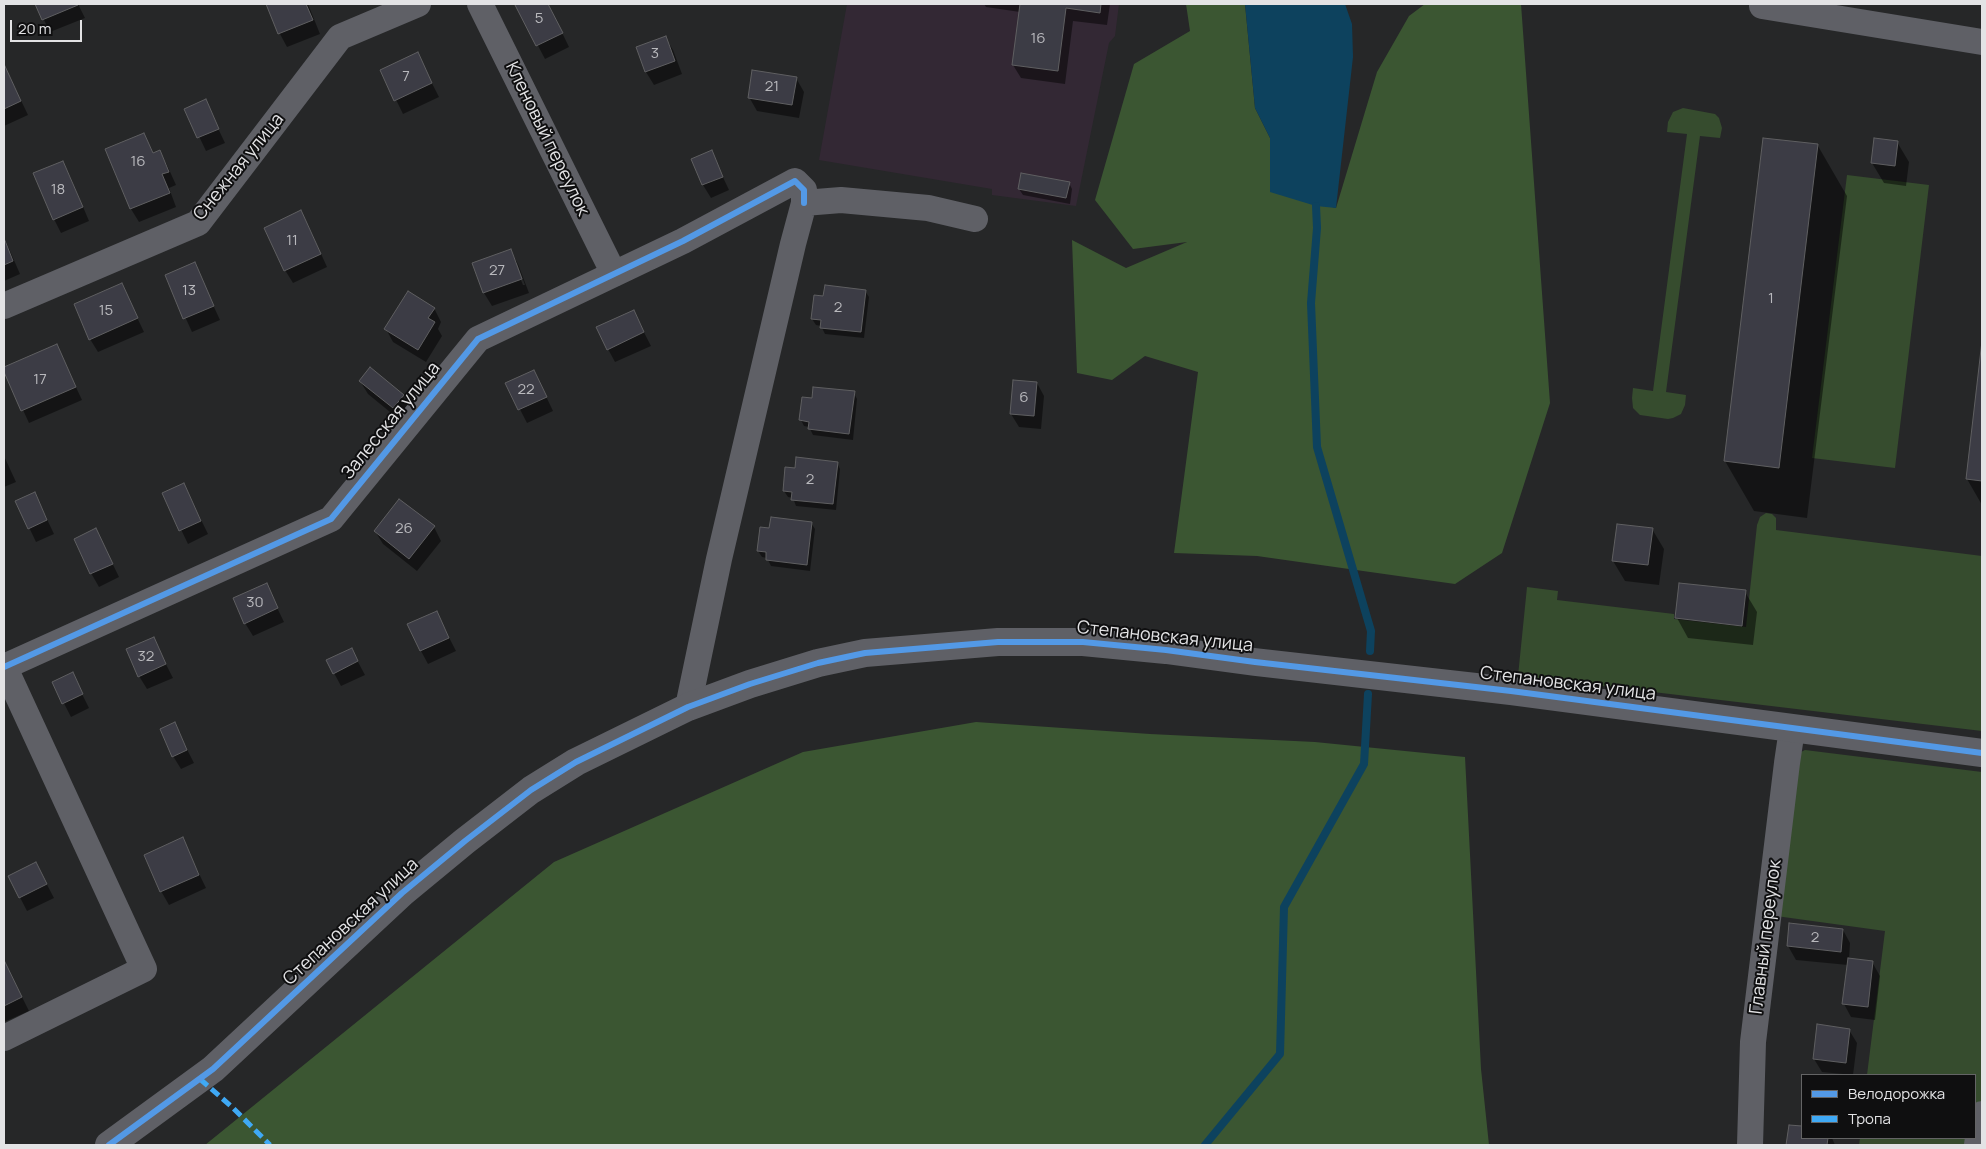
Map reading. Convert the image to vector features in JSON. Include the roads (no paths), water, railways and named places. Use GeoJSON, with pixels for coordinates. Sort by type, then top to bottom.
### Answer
{"type":"FeatureCollection","features":[{"type":"Feature","properties":{"kind":"street","name":"Снежная улица"},"geometry":{"type":"LineString","coordinates":[[4,306],[198,222],[340,37],[418,4]]}},
{"type":"Feature","properties":{"kind":"street","name":"Кленовый переулок"},"geometry":{"type":"LineString","coordinates":[[480,4],[614,274]]}},
{"type":"Feature","properties":{"kind":"street"},"geometry":{"type":"LineString","coordinates":[[1762,6],[1982,42]]}},
{"type":"Feature","properties":{"kind":"street","name":"Залесская улица"},"geometry":{"type":"LineString","coordinates":[[4,666],[331,519],[478,339],[683,241],[800,192]]}},
{"type":"Feature","properties":{"kind":"street"},"geometry":{"type":"LineString","coordinates":[[688,707],[719,559],[793,244],[800,192],[841,200],[928,208],[975,219]]}},
{"type":"Feature","properties":{"kind":"street","name":"Степановская улица"},"geometry":{"type":"LineString","coordinates":[[109,1145],[213,1069],[402,893],[531,790],[576,762],[688,707],[758,681],[818,663],[864,654],[998,642],[1083,642],[1511,691],[1982,753]]}},
{"type":"Feature","properties":{"kind":"street"},"geometry":{"type":"LineString","coordinates":[[4,666],[144,969],[4,1038]]}},
{"type":"Feature","properties":{"kind":"street","name":"Главный переулок"},"geometry":{"type":"LineString","coordinates":[[1750,1145],[1753,1042],[1792,729]]}},
{"type":"Feature","properties":{"kind":"street"},"geometry":{"type":"LineString","coordinates":[[1978,1145],[1982,1115]]}},
{"type":"Feature","properties":{"kind":"water"},"geometry":{"type":"Polygon","coordinates":[[[1245,4],[1345,4],[1352,24],[1353,57],[1336,208],[1316,206],[1270,192],[1270,138],[1255,108],[1245,4]]]}},
{"type":"Feature","properties":{"kind":"waterway"},"geometry":{"type":"LineString","coordinates":[[1316,206],[1317,228],[1311,303],[1317,447],[1371,631],[1370,651]]}},
{"type":"Feature","properties":{"kind":"waterway"},"geometry":{"type":"LineString","coordinates":[[1205,1145],[1280,1054],[1284,907],[1364,764],[1368,694]]}}]}
